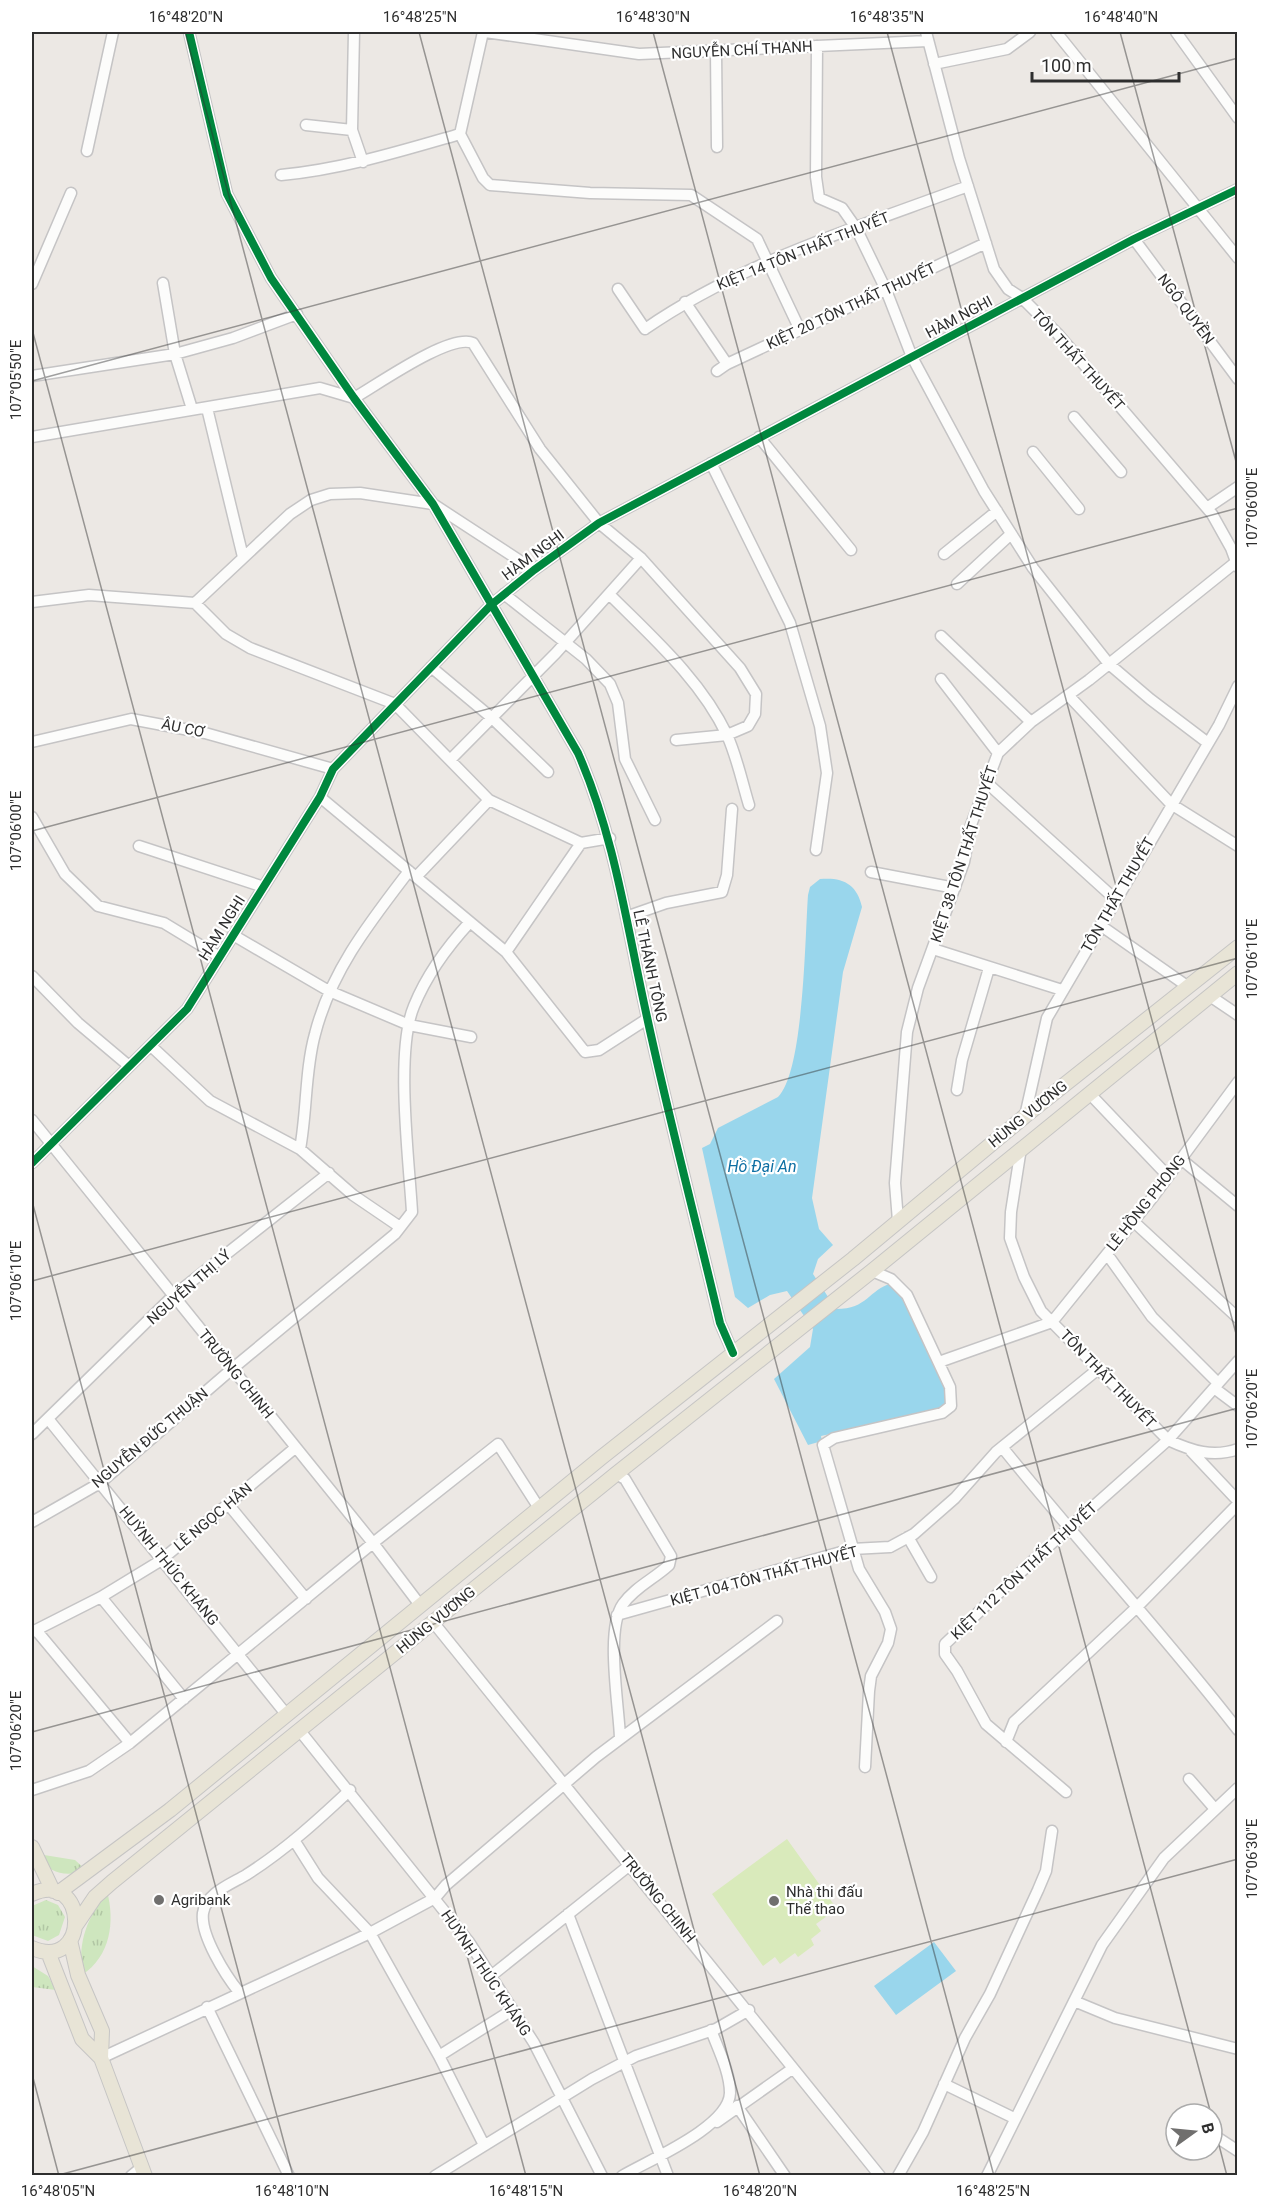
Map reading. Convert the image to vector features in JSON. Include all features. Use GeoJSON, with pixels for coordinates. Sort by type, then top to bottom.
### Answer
{"type":"FeatureCollection","features":[{"type":"Feature","properties":{"kind":"main road","name":"HÙNG VƯƠNG"},"geometry":{"type":"LineString","coordinates":[[56,1892],[170,1809],[602,1457],[821,1284],[1025,1116],[1238,947]]}},
{"type":"Feature","properties":{"kind":"main road","name":"HÙNG VƯƠNG"},"geometry":{"type":"LineString","coordinates":[[70,1940],[76,1925],[95,1897],[1238,973]]}},
{"type":"Feature","properties":{"kind":"main road"},"geometry":{"type":"LineString","coordinates":[[1188,985],[1206,998]]}},
{"type":"Feature","properties":{"kind":"main road"},"geometry":{"type":"LineString","coordinates":[[1021,1148],[1025,1116]]}},
{"type":"Feature","properties":{"kind":"main road"},"geometry":{"type":"LineString","coordinates":[[733,1353],[747,1370]]}},
{"type":"Feature","properties":{"kind":"main road"},"geometry":{"type":"LineString","coordinates":[[602,1457],[616,1474]]}},
{"type":"Feature","properties":{"kind":"main road"},"geometry":{"type":"LineString","coordinates":[[539,1508],[553,1525]]}},
{"type":"Feature","properties":{"kind":"main road"},"geometry":{"type":"LineString","coordinates":[[420,1605],[434,1622]]}},
{"type":"Feature","properties":{"kind":"main road"},"geometry":{"type":"LineString","coordinates":[[286,1714],[300,1731]]}},
{"type":"Feature","properties":{"kind":"main road"},"geometry":{"type":"LineString","coordinates":[[170,1809],[183,1826]]}},
{"type":"Feature","properties":{"kind":"main road"},"geometry":{"type":"LineString","coordinates":[[32,1847],[39,1868],[56,1892],[73,1906],[76,1925]]}},
{"type":"Feature","properties":{"kind":"main road"},"geometry":{"type":"LineString","coordinates":[[32,1894],[56,1892]]}},
{"type":"Feature","properties":{"kind":"main road"},"geometry":{"type":"LineString","coordinates":[[70,1940],[64,1946],[37,1952],[82,2039],[101,2058]]}},
{"type":"Feature","properties":{"kind":"main road"},"geometry":{"type":"LineString","coordinates":[[70,1940],[78,1975],[102,2031],[101,2058],[139,2173]]}},
{"type":"Feature","properties":{"kind":"street"},"geometry":{"type":"LineString","coordinates":[[87,151],[113,32]]}},
{"type":"Feature","properties":{"kind":"street"},"geometry":{"type":"LineString","coordinates":[[189,32],[227,194],[272,278],[354,398],[433,504],[534,570]]}},
{"type":"Feature","properties":{"kind":"street"},"geometry":{"type":"LineString","coordinates":[[354,32],[352,129],[363,162]]}},
{"type":"Feature","properties":{"kind":"street"},"geometry":{"type":"LineString","coordinates":[[484,32],[460,134],[483,178],[490,185],[590,193],[691,195],[757,239],[800,330]]}},
{"type":"Feature","properties":{"kind":"street","name":"NGUYỄN CHÍ THANH"},"geometry":{"type":"LineString","coordinates":[[484,32],[639,54],[817,46],[927,36]]}},
{"type":"Feature","properties":{"kind":"street"},"geometry":{"type":"LineString","coordinates":[[934,63],[1007,49],[1030,32]]}},
{"type":"Feature","properties":{"kind":"street"},"geometry":{"type":"LineString","coordinates":[[1056,32],[1238,258]]}},
{"type":"Feature","properties":{"kind":"street"},"geometry":{"type":"LineString","coordinates":[[1176,32],[1238,118]]}},
{"type":"Feature","properties":{"kind":"street","name":"TÔN THẤT THUYẾT"},"geometry":{"type":"LineString","coordinates":[[927,36],[968,186],[986,243],[1001,280],[1057,333],[1207,508],[1231,548],[1237,565]]}},
{"type":"Feature","properties":{"kind":"street"},"geometry":{"type":"LineString","coordinates":[[817,46],[816,177],[819,198],[842,208],[856,228],[886,290],[912,357],[997,511],[1034,568],[1109,664],[1208,743]]}},
{"type":"Feature","properties":{"kind":"street"},"geometry":{"type":"LineString","coordinates":[[716,51],[717,147]]}},
{"type":"Feature","properties":{"kind":"street"},"geometry":{"type":"LineString","coordinates":[[306,125],[352,129]]}},
{"type":"Feature","properties":{"kind":"street"},"geometry":{"type":"LineString","coordinates":[[281,175],[317,172],[363,162],[460,134]]}},
{"type":"Feature","properties":{"kind":"street","name":"KIỆT 14 TÔN THẤT THUYẾT"},"geometry":{"type":"LineString","coordinates":[[618,289],[645,329],[708,289],[769,262],[968,186]]}},
{"type":"Feature","properties":{"kind":"street","name":"HÀM NGHI"},"geometry":{"type":"LineString","coordinates":[[32,1164],[187,1009],[320,797],[333,769],[504,594],[599,523],[1134,239],[1238,189]]}},
{"type":"Feature","properties":{"kind":"street"},"geometry":{"type":"LineString","coordinates":[[32,284],[71,193]]}},
{"type":"Feature","properties":{"kind":"street","name":"NGÔ QUYỀN"},"geometry":{"type":"LineString","coordinates":[[1134,239],[1238,379]]}},
{"type":"Feature","properties":{"kind":"street","name":"KIỆT 20 TÔN THẤT THUYẾT"},"geometry":{"type":"LineString","coordinates":[[717,371],[727,364],[986,243]]}},
{"type":"Feature","properties":{"kind":"street"},"geometry":{"type":"LineString","coordinates":[[163,283],[175,354],[192,409]]}},
{"type":"Feature","properties":{"kind":"street"},"geometry":{"type":"LineString","coordinates":[[685,302],[727,364]]}},
{"type":"Feature","properties":{"kind":"street"},"geometry":{"type":"LineString","coordinates":[[32,376],[175,354],[233,338],[297,314]]}},
{"type":"Feature","properties":{"kind":"street"},"geometry":{"type":"LineString","coordinates":[[32,437],[320,388],[354,398],[420,359],[456,342],[473,343],[540,450],[599,523],[641,558],[725,649],[756,694],[757,707],[752,722],[743,730],[727,735],[676,740]]}},
{"type":"Feature","properties":{"kind":"street"},"geometry":{"type":"LineString","coordinates":[[207,408],[243,557]]}},
{"type":"Feature","properties":{"kind":"street"},"geometry":{"type":"LineString","coordinates":[[1074,417],[1121,472]]}},
{"type":"Feature","properties":{"kind":"street"},"geometry":{"type":"LineString","coordinates":[[759,438],[851,550]]}},
{"type":"Feature","properties":{"kind":"street"},"geometry":{"type":"LineString","coordinates":[[1033,452],[1079,509]]}},
{"type":"Feature","properties":{"kind":"street"},"geometry":{"type":"LineString","coordinates":[[711,463],[790,622],[820,726],[827,773],[816,850]]}},
{"type":"Feature","properties":{"kind":"street"},"geometry":{"type":"LineString","coordinates":[[1207,508],[1238,487]]}},
{"type":"Feature","properties":{"kind":"street"},"geometry":{"type":"LineString","coordinates":[[195,603],[290,514],[320,496],[360,493],[433,504]]}},
{"type":"Feature","properties":{"kind":"street","name":"LÊ THÁNH TÔNG"},"geometry":{"type":"LineString","coordinates":[[433,504],[578,753],[594,790],[610,838],[647,1019],[720,1323],[733,1353]]}},
{"type":"Feature","properties":{"kind":"street"},"geometry":{"type":"LineString","coordinates":[[944,554],[997,511]]}},
{"type":"Feature","properties":{"kind":"street"},"geometry":{"type":"LineString","coordinates":[[957,584],[1011,534]]}},
{"type":"Feature","properties":{"kind":"street"},"geometry":{"type":"LineString","coordinates":[[450,760],[566,643],[641,558]]}},
{"type":"Feature","properties":{"kind":"street","name":"KIỆT 38 TÔN THẤT THUYẾT"},"geometry":{"type":"LineString","coordinates":[[898,1221],[895,1183],[907,1032],[918,988],[954,888],[986,782],[998,753],[1031,722],[1237,565]]}},
{"type":"Feature","properties":{"kind":"street"},"geometry":{"type":"LineString","coordinates":[[504,594],[600,672],[616,693],[625,759],[655,820]]}},
{"type":"Feature","properties":{"kind":"street"},"geometry":{"type":"LineString","coordinates":[[32,602],[88,595],[195,603],[226,634],[250,648],[395,704],[489,800],[581,843],[610,838]]}},
{"type":"Feature","properties":{"kind":"street"},"geometry":{"type":"LineString","coordinates":[[610,595],[676,661],[698,689],[727,735],[749,805]]}},
{"type":"Feature","properties":{"kind":"street"},"geometry":{"type":"LineString","coordinates":[[941,636],[1031,722]]}},
{"type":"Feature","properties":{"kind":"street"},"geometry":{"type":"LineString","coordinates":[[431,667],[492,718],[548,772]]}},
{"type":"Feature","properties":{"kind":"street"},"geometry":{"type":"LineString","coordinates":[[941,679],[998,753]]}},
{"type":"Feature","properties":{"kind":"street","name":"TÔN THẤT THUYẾT"},"geometry":{"type":"LineString","coordinates":[[1025,1116],[1047,1018],[1208,743],[1238,686]]}},
{"type":"Feature","properties":{"kind":"street"},"geometry":{"type":"LineString","coordinates":[[1068,695],[1171,804],[1238,846]]}},
{"type":"Feature","properties":{"kind":"street","name":"ÂU CƠ"},"geometry":{"type":"LineString","coordinates":[[32,742],[131,719],[205,733],[333,769]]}},
{"type":"Feature","properties":{"kind":"street"},"geometry":{"type":"LineString","coordinates":[[986,782],[1115,900]]}},
{"type":"Feature","properties":{"kind":"street"},"geometry":{"type":"LineString","coordinates":[[320,797],[506,952],[585,1052],[599,1050],[647,1019]]}},
{"type":"Feature","properties":{"kind":"street"},"geometry":{"type":"LineString","coordinates":[[300,1149],[314,1035],[329,991],[362,933],[412,874],[489,800]]}},
{"type":"Feature","properties":{"kind":"street"},"geometry":{"type":"LineString","coordinates":[[626,917],[666,903],[722,892],[726,887],[732,809]]}},
{"type":"Feature","properties":{"kind":"street"},"geometry":{"type":"LineString","coordinates":[[32,817],[65,874],[98,906],[164,923],[219,957]]}},
{"type":"Feature","properties":{"kind":"street"},"geometry":{"type":"LineString","coordinates":[[506,952],[581,843]]}},
{"type":"Feature","properties":{"kind":"street"},"geometry":{"type":"LineString","coordinates":[[139,846],[264,887]]}},
{"type":"Feature","properties":{"kind":"street"},"geometry":{"type":"LineString","coordinates":[[871,872],[954,888]]}},
{"type":"Feature","properties":{"kind":"street"},"geometry":{"type":"LineString","coordinates":[[151,1046],[210,1101],[300,1149],[353,1195],[400,1227],[412,1212],[405,1053],[413,1007],[448,946],[470,922]]}},
{"type":"Feature","properties":{"kind":"street"},"geometry":{"type":"LineString","coordinates":[[1100,926],[1188,985]]}},
{"type":"Feature","properties":{"kind":"street"},"geometry":{"type":"LineString","coordinates":[[233,935],[329,991],[409,1025],[471,1037]]}},
{"type":"Feature","properties":{"kind":"street"},"geometry":{"type":"LineString","coordinates":[[933,949],[1062,990]]}},
{"type":"Feature","properties":{"kind":"street"},"geometry":{"type":"LineString","coordinates":[[957,1090],[962,1060],[989,968]]}},
{"type":"Feature","properties":{"kind":"street"},"geometry":{"type":"LineString","coordinates":[[32,976],[78,1023],[129,1066]]}},
{"type":"Feature","properties":{"kind":"street"},"geometry":{"type":"LineString","coordinates":[[1206,998],[1238,1015]]}},
{"type":"Feature","properties":{"kind":"street","name":"LÊ HỒNG PHONG"},"geometry":{"type":"LineString","coordinates":[[1052,1322],[1133,1221],[1238,1082]]}},
{"type":"Feature","properties":{"kind":"street"},"geometry":{"type":"LineString","coordinates":[[1089,1093],[1167,1175]]}},
{"type":"Feature","properties":{"kind":"street","name":"TRƯỜNG CHINH"},"geometry":{"type":"LineString","coordinates":[[32,1120],[373,1543],[420,1605]]}},
{"type":"Feature","properties":{"kind":"street","name":"TÔN THẤT THUYẾT"},"geometry":{"type":"LineString","coordinates":[[1021,1148],[1011,1212],[1010,1238],[1024,1277],[1041,1311],[1168,1440],[1191,1451],[1226,1453],[1238,1449]]}},
{"type":"Feature","properties":{"kind":"street"},"geometry":{"type":"LineString","coordinates":[[1180,1159],[1238,1206]]}},
{"type":"Feature","properties":{"kind":"street","name":"NGUYỄN THỊ LÝ"},"geometry":{"type":"LineString","coordinates":[[32,1434],[49,1420],[173,1296],[329,1173]]}},
{"type":"Feature","properties":{"kind":"street"},"geometry":{"type":"LineString","coordinates":[[1133,1221],[1238,1318]]}},
{"type":"Feature","properties":{"kind":"street","name":"NGUYỄN ĐỨC THUẬN"},"geometry":{"type":"LineString","coordinates":[[32,1522],[100,1483],[400,1227]]}},
{"type":"Feature","properties":{"kind":"street"},"geometry":{"type":"LineString","coordinates":[[1107,1254],[1152,1317],[1238,1406]]}},
{"type":"Feature","properties":{"kind":"street"},"geometry":{"type":"LineString","coordinates":[[865,1767],[870,1683],[891,1629],[885,1612],[859,1569],[823,1444],[834,1437],[942,1413],[951,1406],[952,1398],[939,1362],[907,1295],[891,1279],[872,1271]]}},
{"type":"Feature","properties":{"kind":"street"},"geometry":{"type":"LineString","coordinates":[[939,1362],[1052,1322]]}},
{"type":"Feature","properties":{"kind":"street","name":"KIỆT 112 TÔN THẤT THUYẾT"},"geometry":{"type":"LineString","coordinates":[[1066,1792],[986,1724],[945,1654],[945,1644],[1068,1529],[1168,1440],[1238,1361]]}},
{"type":"Feature","properties":{"kind":"street","name":"KIỆT 104 TÔN THẤT THUYẾT"},"geometry":{"type":"LineString","coordinates":[[617,1615],[716,1590],[852,1549],[890,1547],[908,1537],[955,1498],[1002,1447],[1097,1370]]}},
{"type":"Feature","properties":{"kind":"street","name":"HUỲNH THÚC KHÁNG"},"geometry":{"type":"LineString","coordinates":[[49,1420],[239,1652],[286,1714]]}},
{"type":"Feature","properties":{"kind":"street"},"geometry":{"type":"LineString","coordinates":[[32,1790],[89,1771],[130,1743],[373,1543],[498,1444],[539,1508]]}},
{"type":"Feature","properties":{"kind":"street"},"geometry":{"type":"LineString","coordinates":[[1002,1447],[1068,1529],[1194,1673],[1238,1730]]}},
{"type":"Feature","properties":{"kind":"street","name":"LÊ NGỌC HÂN"},"geometry":{"type":"LineString","coordinates":[[34,1631],[101,1597],[163,1558],[295,1448]]}},
{"type":"Feature","properties":{"kind":"street"},"geometry":{"type":"LineString","coordinates":[[1006,1742],[1014,1722],[1137,1607],[1238,1503],[1191,1451]]}},
{"type":"Feature","properties":{"kind":"street"},"geometry":{"type":"LineString","coordinates":[[616,1474],[625,1479],[671,1556],[669,1565],[641,1585],[624,1602],[617,1615],[614,1653],[620,1738]]}},
{"type":"Feature","properties":{"kind":"street"},"geometry":{"type":"LineString","coordinates":[[1230,1492],[1238,1481]]}},
{"type":"Feature","properties":{"kind":"street"},"geometry":{"type":"LineString","coordinates":[[228,1504],[306,1599]]}},
{"type":"Feature","properties":{"kind":"street"},"geometry":{"type":"LineString","coordinates":[[908,1537],[931,1577]]}},
{"type":"Feature","properties":{"kind":"street"},"geometry":{"type":"LineString","coordinates":[[101,1597],[184,1699]]}},
{"type":"Feature","properties":{"kind":"street"},"geometry":{"type":"LineString","coordinates":[[101,2058],[370,1933],[435,1898],[446,1885],[620,1738],[777,1621]]}},
{"type":"Feature","properties":{"kind":"street","name":"TRƯỜNG CHINH"},"geometry":{"type":"LineString","coordinates":[[434,1622],[748,2010],[792,2069],[880,2175]]}},
{"type":"Feature","properties":{"kind":"street"},"geometry":{"type":"LineString","coordinates":[[34,1631],[130,1743]]}},
{"type":"Feature","properties":{"kind":"street","name":"HUỲNH THÚC KHÁNG"},"geometry":{"type":"LineString","coordinates":[[300,1731],[435,1898],[491,1976],[534,2043],[602,2175]]}},
{"type":"Feature","properties":{"kind":"street"},"geometry":{"type":"LineString","coordinates":[[1189,1779],[1215,1809]]}},
{"type":"Feature","properties":{"kind":"street"},"geometry":{"type":"LineString","coordinates":[[987,2175],[1102,1945],[1164,1858],[1238,1788]]}},
{"type":"Feature","properties":{"kind":"street"},"geometry":{"type":"LineString","coordinates":[[239,1992],[215,1953],[204,1923],[203,1913],[213,1895],[294,1840],[350,1790]]}},
{"type":"Feature","properties":{"kind":"street"},"geometry":{"type":"LineString","coordinates":[[898,2175],[923,2132],[1038,1890],[1046,1871],[1052,1831]]}},
{"type":"Feature","properties":{"kind":"street"},"geometry":{"type":"LineString","coordinates":[[294,1840],[318,1878],[370,1933],[439,2056],[484,2145]]}},
{"type":"Feature","properties":{"kind":"street"},"geometry":{"type":"LineString","coordinates":[[491,1976],[631,1864]]}},
{"type":"Feature","properties":{"kind":"street"},"geometry":{"type":"LineString","coordinates":[[568,1914],[668,2175]]}},
{"type":"Feature","properties":{"kind":"street"},"geometry":{"type":"LineString","coordinates":[[1074,2001],[1115,2018],[1238,2049]]}},
{"type":"Feature","properties":{"kind":"street"},"geometry":{"type":"LineString","coordinates":[[207,2007],[289,2175]]}},
{"type":"Feature","properties":{"kind":"street"},"geometry":{"type":"LineString","coordinates":[[439,2056],[512,2010]]}},
{"type":"Feature","properties":{"kind":"street"},"geometry":{"type":"LineString","coordinates":[[435,2175],[626,2061],[711,2030],[748,2010]]}},
{"type":"Feature","properties":{"kind":"street"},"geometry":{"type":"LineString","coordinates":[[704,2131],[720,2114],[730,2095],[728,2078],[711,2030]]}},
{"type":"Feature","properties":{"kind":"street"},"geometry":{"type":"LineString","coordinates":[[622,2175],[704,2131],[792,2069]]}},
{"type":"Feature","properties":{"kind":"street"},"geometry":{"type":"LineString","coordinates":[[944,2084],[1014,2118]]}},
{"type":"Feature","properties":{"kind":"street"},"geometry":{"type":"LineString","coordinates":[[737,2106],[785,2175]]}},
{"type":"Feature","properties":{"kind":"street"},"geometry":{"type":"LineString","coordinates":[[1224,2142],[1238,2151]]}},
{"type":"Feature","properties":{"kind":"green space","name":"Nhà thi đấu Thể thao"},"geometry":{"type":"Polygon","coordinates":[[[787,1839],[837,1909],[816,1924],[821,1931],[811,1939],[814,1945],[798,1957],[795,1953],[780,1964],[775,1957],[763,1966],[712,1894],[787,1839]]]}},
{"type":"Feature","properties":{"kind":"green space"},"geometry":{"type":"Polygon","coordinates":[[[44,1855],[75,1860],[86,1870],[72,1874],[59,1873],[37,1858],[44,1855]]]}},
{"type":"Feature","properties":{"kind":"green space"},"geometry":{"type":"Polygon","coordinates":[[[107,1891],[111,1914],[105,1948],[92,1967],[82,1975],[81,1951],[85,1930],[107,1891]]]}},
{"type":"Feature","properties":{"kind":"green space"},"geometry":{"type":"Polygon","coordinates":[[[46,1900],[58,1905],[65,1917],[59,1935],[48,1941],[32,1935],[32,1906],[46,1900]]]}},
{"type":"Feature","properties":{"kind":"green space"},"geometry":{"type":"Polygon","coordinates":[[[32,1966],[48,1976],[56,1990],[32,1987],[32,1966]]]}},
{"type":"Feature","properties":{"kind":"water","name":"Hồ Đại An"},"geometry":{"type":"Polygon","coordinates":[[[820,879],[836,879],[848,884],[857,893],[862,907],[843,972],[812,1198],[819,1229],[833,1245],[818,1259],[813,1274],[836,1309],[855,1306],[892,1283],[899,1287],[955,1396],[951,1408],[821,1436],[822,1441],[808,1445],[774,1379],[810,1347],[813,1329],[787,1291],[770,1295],[748,1308],[735,1297],[702,1148],[710,1144],[718,1128],[778,1097],[787,1083],[793,1061],[802,1002],[808,895],[810,887],[820,879]]]}},
{"type":"Feature","properties":{"kind":"water"},"geometry":{"type":"Polygon","coordinates":[[[934,1942],[956,1971],[896,2015],[874,1986],[934,1942]]]}},
{"type":"Feature","properties":{"kind":"cycle path"},"geometry":{"type":"LineString","coordinates":[[189,32],[227,194],[271,278],[354,398],[433,504],[578,753],[602,817],[611,850],[673,1132],[720,1323],[733,1353]]}},
{"type":"Feature","properties":{"kind":"cycle path"},"geometry":{"type":"LineString","coordinates":[[32,1163],[187,1009],[320,797],[333,769],[491,605],[534,570],[599,523],[1134,239],[1238,189]]}},
{"type":"Feature","properties":{"kind":"place","name":"Agribank"},"geometry":{"type":"Point","coordinates":[159,1900]}},
{"type":"Feature","properties":{"kind":"place","name":"Nhà thi đấu Thể thao"},"geometry":{"type":"Point","coordinates":[774,1901]}}]}
